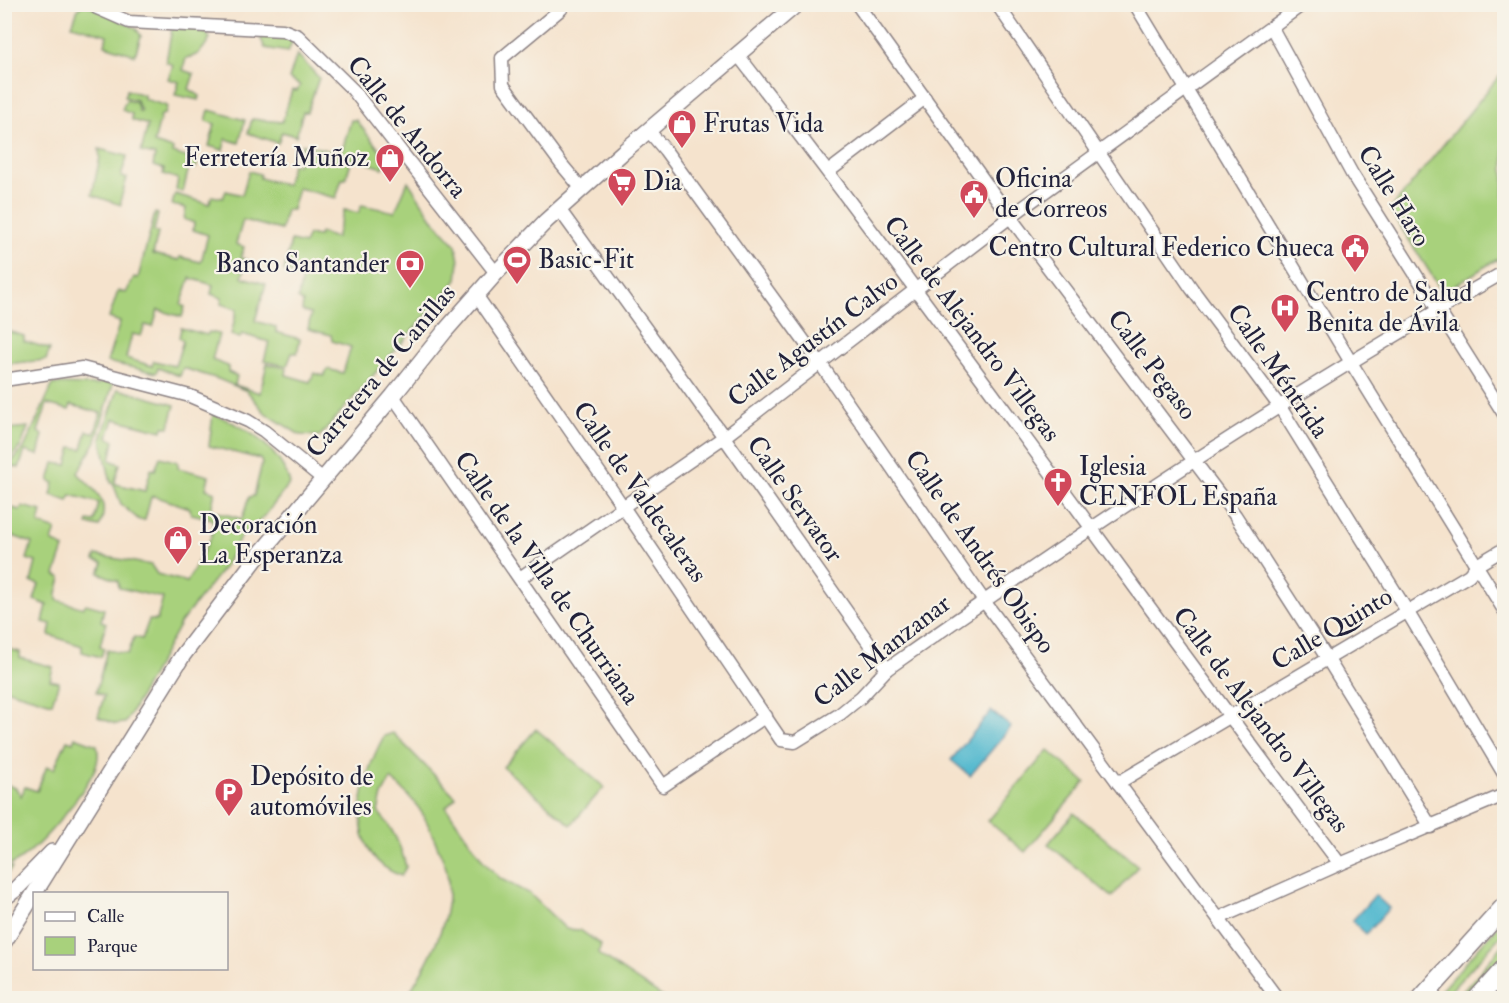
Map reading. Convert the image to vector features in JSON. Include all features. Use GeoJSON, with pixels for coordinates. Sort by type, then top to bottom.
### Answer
{"type":"FeatureCollection","features":[{"type":"Feature","properties":{"kind":"main road"},"geometry":{"type":"LineString","coordinates":[[1422,999],[1504,907]]}},
{"type":"Feature","properties":{"kind":"main road"},"geometry":{"type":"LineString","coordinates":[[1478,999],[1504,969]]}},
{"type":"Feature","properties":{"kind":"street","name":"Calle de Andorra"},"geometry":{"type":"LineString","coordinates":[[93,4],[129,22],[283,30],[298,36],[353,90],[496,273]]}},
{"type":"Feature","properties":{"kind":"street"},"geometry":{"type":"LineString","coordinates":[[558,4],[561,9],[502,58],[503,85],[582,189]]}},
{"type":"Feature","properties":{"kind":"street","name":"Carretera de Canillas"},"geometry":{"type":"LineString","coordinates":[[35,892],[183,655],[255,560],[476,295],[559,209],[797,4]]}},
{"type":"Feature","properties":{"kind":"street","name":"Calle Pegaso"},"geometry":{"type":"LineString","coordinates":[[857,4],[1010,217],[1196,460],[1235,515],[1327,658],[1431,827]]}},
{"type":"Feature","properties":{"kind":"street","name":"Calle Méntrida"},"geometry":{"type":"LineString","coordinates":[[997,4],[1192,289],[1280,407],[1407,611],[1504,774]]}},
{"type":"Feature","properties":{"kind":"street"},"geometry":{"type":"LineString","coordinates":[[1135,4],[1352,364],[1504,610]]}},
{"type":"Feature","properties":{"kind":"street","name":"Calle Agustín Calvo"},"geometry":{"type":"LineString","coordinates":[[520,578],[724,437],[1010,217],[1303,4]]}},
{"type":"Feature","properties":{"kind":"street","name":"Calle Haro"},"geometry":{"type":"LineString","coordinates":[[1272,27],[1352,174],[1504,414]]}},
{"type":"Feature","properties":{"kind":"street","name":"Calle de Alejandro Villegas"},"geometry":{"type":"LineString","coordinates":[[738,55],[916,290],[1340,864]]}},
{"type":"Feature","properties":{"kind":"street"},"geometry":{"type":"LineString","coordinates":[[828,172],[925,98]]}},
{"type":"Feature","properties":{"kind":"street","name":"Calle de Andrés Obispo"},"geometry":{"type":"LineString","coordinates":[[648,130],[820,363],[984,601],[1277,999]]}},
{"type":"Feature","properties":{"kind":"street","name":"Calle Servator"},"geometry":{"type":"LineString","coordinates":[[559,209],[724,437],[887,669]]}},
{"type":"Feature","properties":{"kind":"street","name":"Calle Manzanar"},"geometry":{"type":"LineString","coordinates":[[766,716],[781,740],[795,742],[840,714],[861,697],[887,669],[1091,528],[1439,309],[1499,275],[1504,275]]}},
{"type":"Feature","properties":{"kind":"street","name":"Calle de Valdecaleras"},"geometry":{"type":"LineString","coordinates":[[476,295],[766,716]]}},
{"type":"Feature","properties":{"kind":"street"},"geometry":{"type":"LineString","coordinates":[[4,380],[82,368],[190,396],[248,421],[264,431],[323,479]]}},
{"type":"Feature","properties":{"kind":"street","name":"Calle de la Villa de Churriana"},"geometry":{"type":"LineString","coordinates":[[393,396],[663,786],[766,716]]}},
{"type":"Feature","properties":{"kind":"street","name":"Calle Quinto"},"geometry":{"type":"LineString","coordinates":[[1118,783],[1469,575],[1478,566],[1504,549]]}},
{"type":"Feature","properties":{"kind":"street"},"geometry":{"type":"LineString","coordinates":[[1219,918],[1504,795]]}},
{"type":"Feature","properties":{"kind":"street","name":"Carretera de Canillas"},"geometry":{"type":"LineString","coordinates":[[4,898],[16,889],[72,831]]}},
{"type":"Feature","properties":{"kind":"street","name":"Carretera de Canillas"},"geometry":{"type":"LineString","coordinates":[[4,942],[33,895]]}},
{"type":"Feature","properties":{"kind":"green space"},"geometry":{"type":"Polygon","coordinates":[[[83,5],[88,5],[136,28],[141,36],[135,55],[105,45],[107,35],[72,25],[78,9],[83,5]]]}},
{"type":"Feature","properties":{"kind":"green space"},"geometry":{"type":"Polygon","coordinates":[[[172,28],[202,28],[210,38],[198,54],[186,58],[183,70],[194,74],[189,89],[200,96],[199,100],[175,95],[179,82],[168,79],[173,65],[166,62],[172,28]]]}},
{"type":"Feature","properties":{"kind":"green space"},"geometry":{"type":"Polygon","coordinates":[[[262,31],[283,34],[293,40],[288,52],[265,48],[261,39],[262,31]]]}},
{"type":"Feature","properties":{"kind":"green space"},"geometry":{"type":"Polygon","coordinates":[[[297,54],[319,78],[307,112],[303,112],[296,136],[282,132],[278,143],[248,133],[252,119],[282,122],[292,90],[297,91],[300,85],[289,79],[297,54]]]}},
{"type":"Feature","properties":{"kind":"green space"},"geometry":{"type":"Polygon","coordinates":[[[1504,70],[1504,258],[1494,261],[1443,293],[1390,210],[1504,70]]]}},
{"type":"Feature","properties":{"kind":"green space"},"geometry":{"type":"Polygon","coordinates":[[[127,90],[144,95],[144,99],[167,106],[165,114],[161,115],[154,143],[173,149],[173,153],[198,161],[196,168],[189,167],[183,192],[176,190],[178,179],[163,174],[164,169],[153,166],[155,155],[141,152],[148,125],[132,120],[132,114],[122,110],[126,100],[136,102],[139,112],[141,111],[136,100],[124,97],[127,90]]]}},
{"type":"Feature","properties":{"kind":"green space"},"geometry":{"type":"Polygon","coordinates":[[[209,110],[245,120],[239,143],[226,139],[223,150],[209,146],[215,124],[206,121],[209,110]]]}},
{"type":"Feature","properties":{"kind":"green space"},"geometry":{"type":"Polygon","coordinates":[[[351,120],[356,120],[386,158],[383,168],[352,158],[346,179],[342,179],[336,198],[298,188],[292,210],[286,210],[281,230],[243,220],[236,244],[244,247],[241,258],[247,260],[242,277],[266,284],[255,321],[276,327],[276,332],[300,339],[297,353],[292,353],[287,366],[264,361],[269,342],[242,334],[240,338],[231,335],[237,309],[221,304],[222,298],[211,294],[213,285],[190,278],[181,305],[185,307],[182,317],[158,310],[153,327],[145,325],[141,336],[132,334],[126,358],[152,366],[154,361],[175,366],[183,341],[179,338],[181,328],[207,335],[209,332],[219,334],[212,360],[228,366],[228,372],[237,376],[235,385],[260,393],[267,364],[287,368],[286,375],[310,382],[314,373],[324,376],[327,369],[343,373],[351,347],[332,341],[331,335],[308,329],[311,314],[302,311],[303,302],[298,299],[302,277],[284,271],[291,241],[304,244],[308,235],[319,236],[320,233],[336,238],[344,210],[358,213],[362,205],[395,212],[408,181],[434,221],[456,245],[459,261],[457,280],[320,436],[300,435],[265,413],[247,391],[218,379],[183,368],[180,376],[158,368],[156,373],[107,362],[120,322],[109,318],[118,291],[126,293],[134,277],[138,278],[155,213],[158,214],[154,231],[158,233],[153,254],[201,262],[208,235],[193,230],[194,223],[184,219],[186,208],[172,205],[175,194],[209,204],[212,196],[223,198],[226,191],[242,195],[249,171],[260,174],[260,178],[286,185],[292,164],[297,165],[303,144],[341,154],[351,120]]]}},
{"type":"Feature","properties":{"kind":"green space"},"geometry":{"type":"Polygon","coordinates":[[[99,149],[127,156],[121,177],[127,178],[121,205],[92,195],[100,157],[99,149]]]}},
{"type":"Feature","properties":{"kind":"green space"},"geometry":{"type":"Polygon","coordinates":[[[4,330],[24,336],[24,341],[50,349],[46,360],[5,364],[4,330]]]}},
{"type":"Feature","properties":{"kind":"green space"},"geometry":{"type":"Polygon","coordinates":[[[104,382],[113,384],[96,441],[78,473],[102,502],[103,509],[99,527],[87,524],[88,521],[94,522],[99,503],[71,495],[68,501],[51,495],[54,483],[49,481],[54,463],[67,465],[72,447],[82,449],[87,431],[95,433],[101,413],[71,405],[69,410],[47,404],[38,432],[43,435],[38,455],[25,451],[19,468],[11,466],[5,485],[4,470],[24,448],[53,384],[96,385],[104,382]]]}},
{"type":"Feature","properties":{"kind":"green space"},"geometry":{"type":"Polygon","coordinates":[[[118,389],[175,405],[169,427],[163,427],[162,431],[114,419],[108,437],[114,441],[110,460],[120,464],[116,484],[145,491],[151,469],[155,470],[160,457],[178,462],[178,468],[209,476],[206,489],[215,492],[211,510],[242,519],[249,497],[254,496],[262,463],[260,459],[209,446],[213,414],[238,425],[260,440],[278,459],[290,483],[264,517],[240,538],[225,566],[181,622],[125,723],[115,724],[98,717],[104,696],[96,692],[107,650],[128,654],[134,637],[142,639],[149,620],[157,620],[163,598],[119,588],[118,581],[99,573],[103,563],[94,560],[96,555],[151,565],[157,574],[187,582],[211,537],[214,522],[209,518],[191,514],[190,508],[154,496],[151,497],[145,520],[139,520],[121,504],[113,483],[111,483],[101,439],[118,389]]]}},
{"type":"Feature","properties":{"kind":"green space"},"geometry":{"type":"Polygon","coordinates":[[[28,427],[21,446],[5,464],[5,438],[8,429],[28,427]]]}},
{"type":"Feature","properties":{"kind":"green space"},"geometry":{"type":"Polygon","coordinates":[[[5,506],[20,510],[22,506],[42,511],[39,524],[56,530],[52,541],[64,548],[55,575],[61,578],[57,600],[83,608],[86,604],[104,609],[101,621],[106,623],[100,646],[104,648],[101,657],[82,652],[82,646],[49,635],[51,624],[43,622],[47,605],[34,600],[39,584],[31,582],[36,562],[27,559],[32,543],[5,533],[5,506]]]}},
{"type":"Feature","properties":{"kind":"green space"},"geometry":{"type":"Polygon","coordinates":[[[5,648],[20,652],[20,658],[53,667],[50,680],[59,682],[52,703],[5,689],[5,648]]]}},
{"type":"Feature","properties":{"kind":"green space"},"geometry":{"type":"Polygon","coordinates":[[[536,729],[604,787],[571,825],[503,767],[536,729]]]}},
{"type":"Feature","properties":{"kind":"green space"},"geometry":{"type":"Polygon","coordinates":[[[393,733],[456,797],[446,807],[484,862],[501,879],[530,894],[566,929],[580,930],[601,945],[598,954],[664,998],[406,998],[438,939],[447,906],[448,890],[445,865],[427,823],[413,801],[391,779],[382,795],[378,812],[396,837],[402,851],[406,867],[401,876],[382,865],[370,850],[363,833],[361,814],[368,773],[384,736],[393,733]]]}},
{"type":"Feature","properties":{"kind":"green space"},"geometry":{"type":"Polygon","coordinates":[[[75,737],[97,745],[98,760],[92,775],[59,821],[31,850],[7,866],[12,868],[5,876],[5,784],[16,788],[21,796],[25,787],[37,791],[47,766],[54,769],[67,740],[73,742],[75,737]]]}},
{"type":"Feature","properties":{"kind":"green space"},"geometry":{"type":"Polygon","coordinates":[[[1048,750],[1085,782],[1025,852],[988,821],[1048,750]]]}},
{"type":"Feature","properties":{"kind":"green space"},"geometry":{"type":"Polygon","coordinates":[[[1074,813],[1138,866],[1112,897],[1048,844],[1074,813]]]}},
{"type":"Feature","properties":{"kind":"green space"},"geometry":{"type":"Polygon","coordinates":[[[1504,919],[1504,932],[1444,998],[1434,998],[1504,919]]]}},
{"type":"Feature","properties":{"kind":"green space"},"geometry":{"type":"Polygon","coordinates":[[[1504,944],[1504,956],[1467,998],[1457,998],[1504,944]]]}},
{"type":"Feature","properties":{"kind":"water"},"geometry":{"type":"Polygon","coordinates":[[[991,711],[1011,727],[970,776],[951,760],[991,711]]]}},
{"type":"Feature","properties":{"kind":"water"},"geometry":{"type":"Polygon","coordinates":[[[1375,895],[1389,908],[1366,934],[1352,921],[1375,895]]]}},
{"type":"Feature","properties":{"kind":"place","name":"Frutas Vida"},"geometry":{"type":"Point","coordinates":[682,150]}},
{"type":"Feature","properties":{"kind":"place","name":"Ferretería Muñoz"},"geometry":{"type":"Point","coordinates":[390,184]}},
{"type":"Feature","properties":{"kind":"place","name":"Dia"},"geometry":{"type":"Point","coordinates":[622,208]}},
{"type":"Feature","properties":{"kind":"place","name":"Oficina de Correos"},"geometry":{"type":"Point","coordinates":[974,220]}},
{"type":"Feature","properties":{"kind":"place","name":"Centro Cultural Federico Chueca"},"geometry":{"type":"Point","coordinates":[1355,274]}},
{"type":"Feature","properties":{"kind":"place","name":"Basic-Fit"},"geometry":{"type":"Point","coordinates":[517,286]}},
{"type":"Feature","properties":{"kind":"place","name":"Banco Santander"},"geometry":{"type":"Point","coordinates":[410,290]}},
{"type":"Feature","properties":{"kind":"place","name":"Centro de Salud Benita de Ávila"},"geometry":{"type":"Point","coordinates":[1285,334]}},
{"type":"Feature","properties":{"kind":"place","name":"Iglesia CENFOL España"},"geometry":{"type":"Point","coordinates":[1058,508]}},
{"type":"Feature","properties":{"kind":"place","name":"Decoración La Esperanza"},"geometry":{"type":"Point","coordinates":[178,566]}},
{"type":"Feature","properties":{"kind":"place","name":"Depósito de automóviles"},"geometry":{"type":"Point","coordinates":[229,818]}}]}
